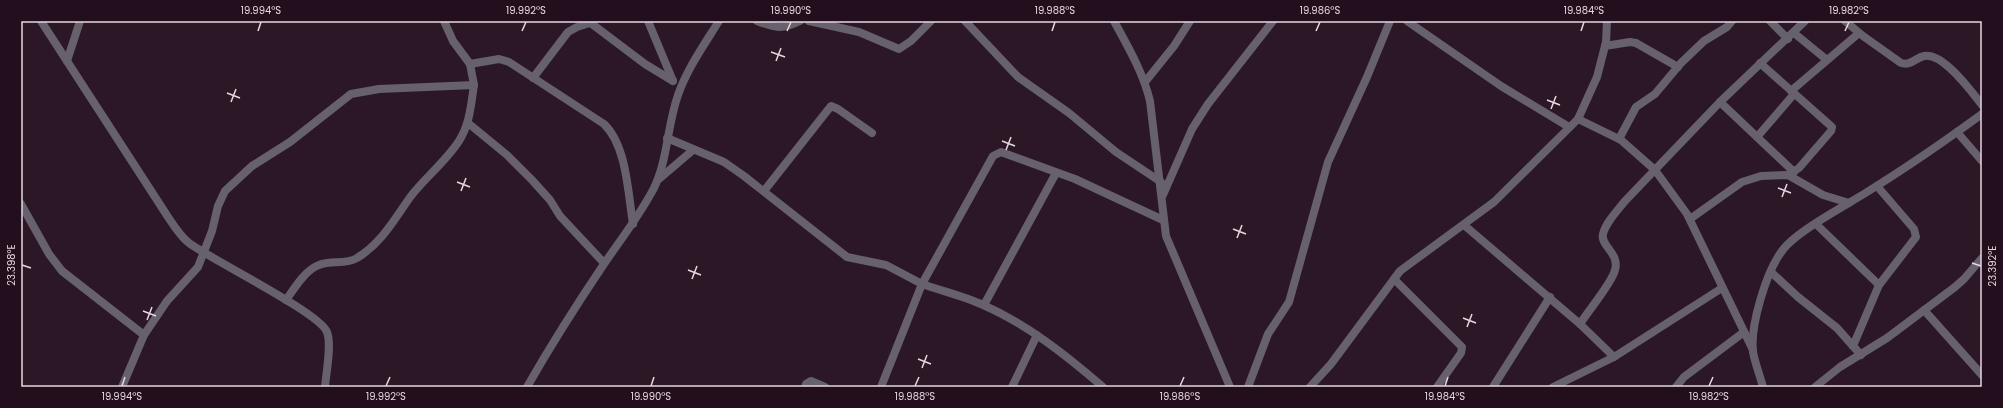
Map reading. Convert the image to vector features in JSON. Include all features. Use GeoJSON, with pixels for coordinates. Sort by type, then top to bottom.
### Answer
{"type":"FeatureCollection","features":[{"type":"Feature","properties":{"kind":"street"},"geometry":{"type":"LineString","coordinates":[[41,21],[168,217],[188,243],[286,300],[319,323],[327,332],[328,344],[325,387]]}},
{"type":"Feature","properties":{"kind":"street"},"geometry":{"type":"LineString","coordinates":[[67,61],[80,21]]}},
{"type":"Feature","properties":{"kind":"street"},"geometry":{"type":"LineString","coordinates":[[286,300],[312,268],[320,264],[348,261],[357,258],[377,242],[392,224],[411,196],[460,140],[468,123],[474,85],[470,64],[453,41],[444,21]]}},
{"type":"Feature","properties":{"kind":"street"},"geometry":{"type":"LineString","coordinates":[[648,21],[678,95]]}},
{"type":"Feature","properties":{"kind":"street"},"geometry":{"type":"LineString","coordinates":[[527,387],[549,347],[604,263],[633,224],[657,180],[664,164],[667,138],[678,95],[696,57],[719,21]]}},
{"type":"Feature","properties":{"kind":"street"},"geometry":{"type":"LineString","coordinates":[[757,21],[780,28],[788,27],[800,21]]}},
{"type":"Feature","properties":{"kind":"street"},"geometry":{"type":"LineString","coordinates":[[809,21],[859,32],[899,49],[908,44],[931,21]]}},
{"type":"Feature","properties":{"kind":"street"},"geometry":{"type":"LineString","coordinates":[[965,21],[1018,77],[1069,113],[1116,152],[1161,182]]}},
{"type":"Feature","properties":{"kind":"street"},"geometry":{"type":"LineString","coordinates":[[1114,21],[1145,82],[1150,101],[1161,182],[1163,220],[1171,252],[1230,387]]}},
{"type":"Feature","properties":{"kind":"street"},"geometry":{"type":"LineString","coordinates":[[1145,82],[1174,46],[1190,21]]}},
{"type":"Feature","properties":{"kind":"street"},"geometry":{"type":"LineString","coordinates":[[1162,196],[1176,161],[1208,104],[1273,21]]}},
{"type":"Feature","properties":{"kind":"street"},"geometry":{"type":"LineString","coordinates":[[1248,387],[1268,334],[1291,296],[1328,162],[1367,77],[1390,21]]}},
{"type":"Feature","properties":{"kind":"street"},"geometry":{"type":"LineString","coordinates":[[1408,21],[1501,86],[1569,127]]}},
{"type":"Feature","properties":{"kind":"street"},"geometry":{"type":"LineString","coordinates":[[1310,387],[1331,364],[1400,271],[1464,225],[1498,198],[1578,119],[1594,84],[1605,46],[1608,21]]}},
{"type":"Feature","properties":{"kind":"street"},"geometry":{"type":"LineString","coordinates":[[1620,139],[1636,107],[1655,94],[1678,67],[1704,41],[1727,27],[1732,21]]}},
{"type":"Feature","properties":{"kind":"street"},"geometry":{"type":"LineString","coordinates":[[1770,21],[1827,60]]}},
{"type":"Feature","properties":{"kind":"street"},"geometry":{"type":"LineString","coordinates":[[1580,324],[1615,270],[1614,256],[1603,240],[1605,230],[1625,201],[1720,102],[1760,63],[1791,36],[1805,21]]}},
{"type":"Feature","properties":{"kind":"street"},"geometry":{"type":"LineString","coordinates":[[1845,21],[1904,64],[1911,63],[1922,56],[1932,57],[1939,61],[1957,73],[1982,105]]}},
{"type":"Feature","properties":{"kind":"street"},"geometry":{"type":"LineString","coordinates":[[533,78],[568,32],[591,22],[639,60],[673,81]]}},
{"type":"Feature","properties":{"kind":"street"},"geometry":{"type":"LineString","coordinates":[[1757,137],[1792,93],[1827,60],[1860,33]]}},
{"type":"Feature","properties":{"kind":"street"},"geometry":{"type":"LineString","coordinates":[[1605,46],[1630,42],[1636,43],[1678,67]]}},
{"type":"Feature","properties":{"kind":"street"},"geometry":{"type":"LineString","coordinates":[[470,64],[504,60],[604,124],[610,130],[621,154],[633,224]]}},
{"type":"Feature","properties":{"kind":"street"},"geometry":{"type":"LineString","coordinates":[[1690,219],[1742,182],[1750,178],[1791,174],[1832,128],[1760,63]]}},
{"type":"Feature","properties":{"kind":"street"},"geometry":{"type":"LineString","coordinates":[[122,387],[144,335],[167,301],[198,267],[225,191],[252,166],[290,142],[352,94],[379,89],[474,85]]}},
{"type":"Feature","properties":{"kind":"street"},"geometry":{"type":"LineString","coordinates":[[1720,102],[1757,137],[1791,174],[1822,195],[1849,203]]}},
{"type":"Feature","properties":{"kind":"street"},"geometry":{"type":"LineString","coordinates":[[764,191],[782,165],[831,106],[838,109],[872,133]]}},
{"type":"Feature","properties":{"kind":"street"},"geometry":{"type":"LineString","coordinates":[[1753,352],[1755,325],[1771,272],[1788,243],[1877,186],[1982,114]]}},
{"type":"Feature","properties":{"kind":"street"},"geometry":{"type":"LineString","coordinates":[[1578,119],[1620,139],[1655,170],[1690,219],[1753,352],[1763,387]]}},
{"type":"Feature","properties":{"kind":"street"},"geometry":{"type":"LineString","coordinates":[[468,123],[507,155],[532,180],[550,200],[560,216],[604,263]]}},
{"type":"Feature","properties":{"kind":"street"},"geometry":{"type":"LineString","coordinates":[[1957,132],[1982,161]]}},
{"type":"Feature","properties":{"kind":"street"},"geometry":{"type":"LineString","coordinates":[[667,138],[724,162],[764,191],[847,257],[886,265],[922,284],[984,305],[1037,335],[1072,360],[1103,387]]}},
{"type":"Feature","properties":{"kind":"street"},"geometry":{"type":"LineString","coordinates":[[657,180],[693,150]]}},
{"type":"Feature","properties":{"kind":"street"},"geometry":{"type":"LineString","coordinates":[[881,387],[922,284],[993,156],[997,152],[1001,152],[1056,172],[1163,220]]}},
{"type":"Feature","properties":{"kind":"street"},"geometry":{"type":"LineString","coordinates":[[984,305],[1056,172]]}},
{"type":"Feature","properties":{"kind":"street"},"geometry":{"type":"LineString","coordinates":[[1853,346],[1879,285],[1916,237],[1914,229],[1877,186]]}},
{"type":"Feature","properties":{"kind":"street"},"geometry":{"type":"LineString","coordinates":[[21,204],[49,254],[62,271],[144,335]]}},
{"type":"Feature","properties":{"kind":"street"},"geometry":{"type":"LineString","coordinates":[[1816,224],[1879,285]]}},
{"type":"Feature","properties":{"kind":"street"},"geometry":{"type":"LineString","coordinates":[[1464,225],[1580,324],[1614,357]]}},
{"type":"Feature","properties":{"kind":"street"},"geometry":{"type":"LineString","coordinates":[[1815,387],[1840,367],[1888,338],[1964,280],[1982,258]]}},
{"type":"Feature","properties":{"kind":"street"},"geometry":{"type":"LineString","coordinates":[[1771,272],[1798,297],[1837,328],[1861,355]]}},
{"type":"Feature","properties":{"kind":"street"},"geometry":{"type":"LineString","coordinates":[[1394,278],[1462,347],[1461,353],[1437,387]]}},
{"type":"Feature","properties":{"kind":"street"},"geometry":{"type":"LineString","coordinates":[[1553,387],[1614,357],[1722,288]]}},
{"type":"Feature","properties":{"kind":"street"},"geometry":{"type":"LineString","coordinates":[[1493,387],[1550,298]]}},
{"type":"Feature","properties":{"kind":"street"},"geometry":{"type":"LineString","coordinates":[[1924,310],[1982,375]]}},
{"type":"Feature","properties":{"kind":"street"},"geometry":{"type":"LineString","coordinates":[[1676,387],[1684,377],[1744,332]]}},
{"type":"Feature","properties":{"kind":"street"},"geometry":{"type":"LineString","coordinates":[[1012,387],[1037,335]]}},
{"type":"Feature","properties":{"kind":"street"},"geometry":{"type":"LineString","coordinates":[[806,387],[806,384],[811,381],[825,387]]}}]}
